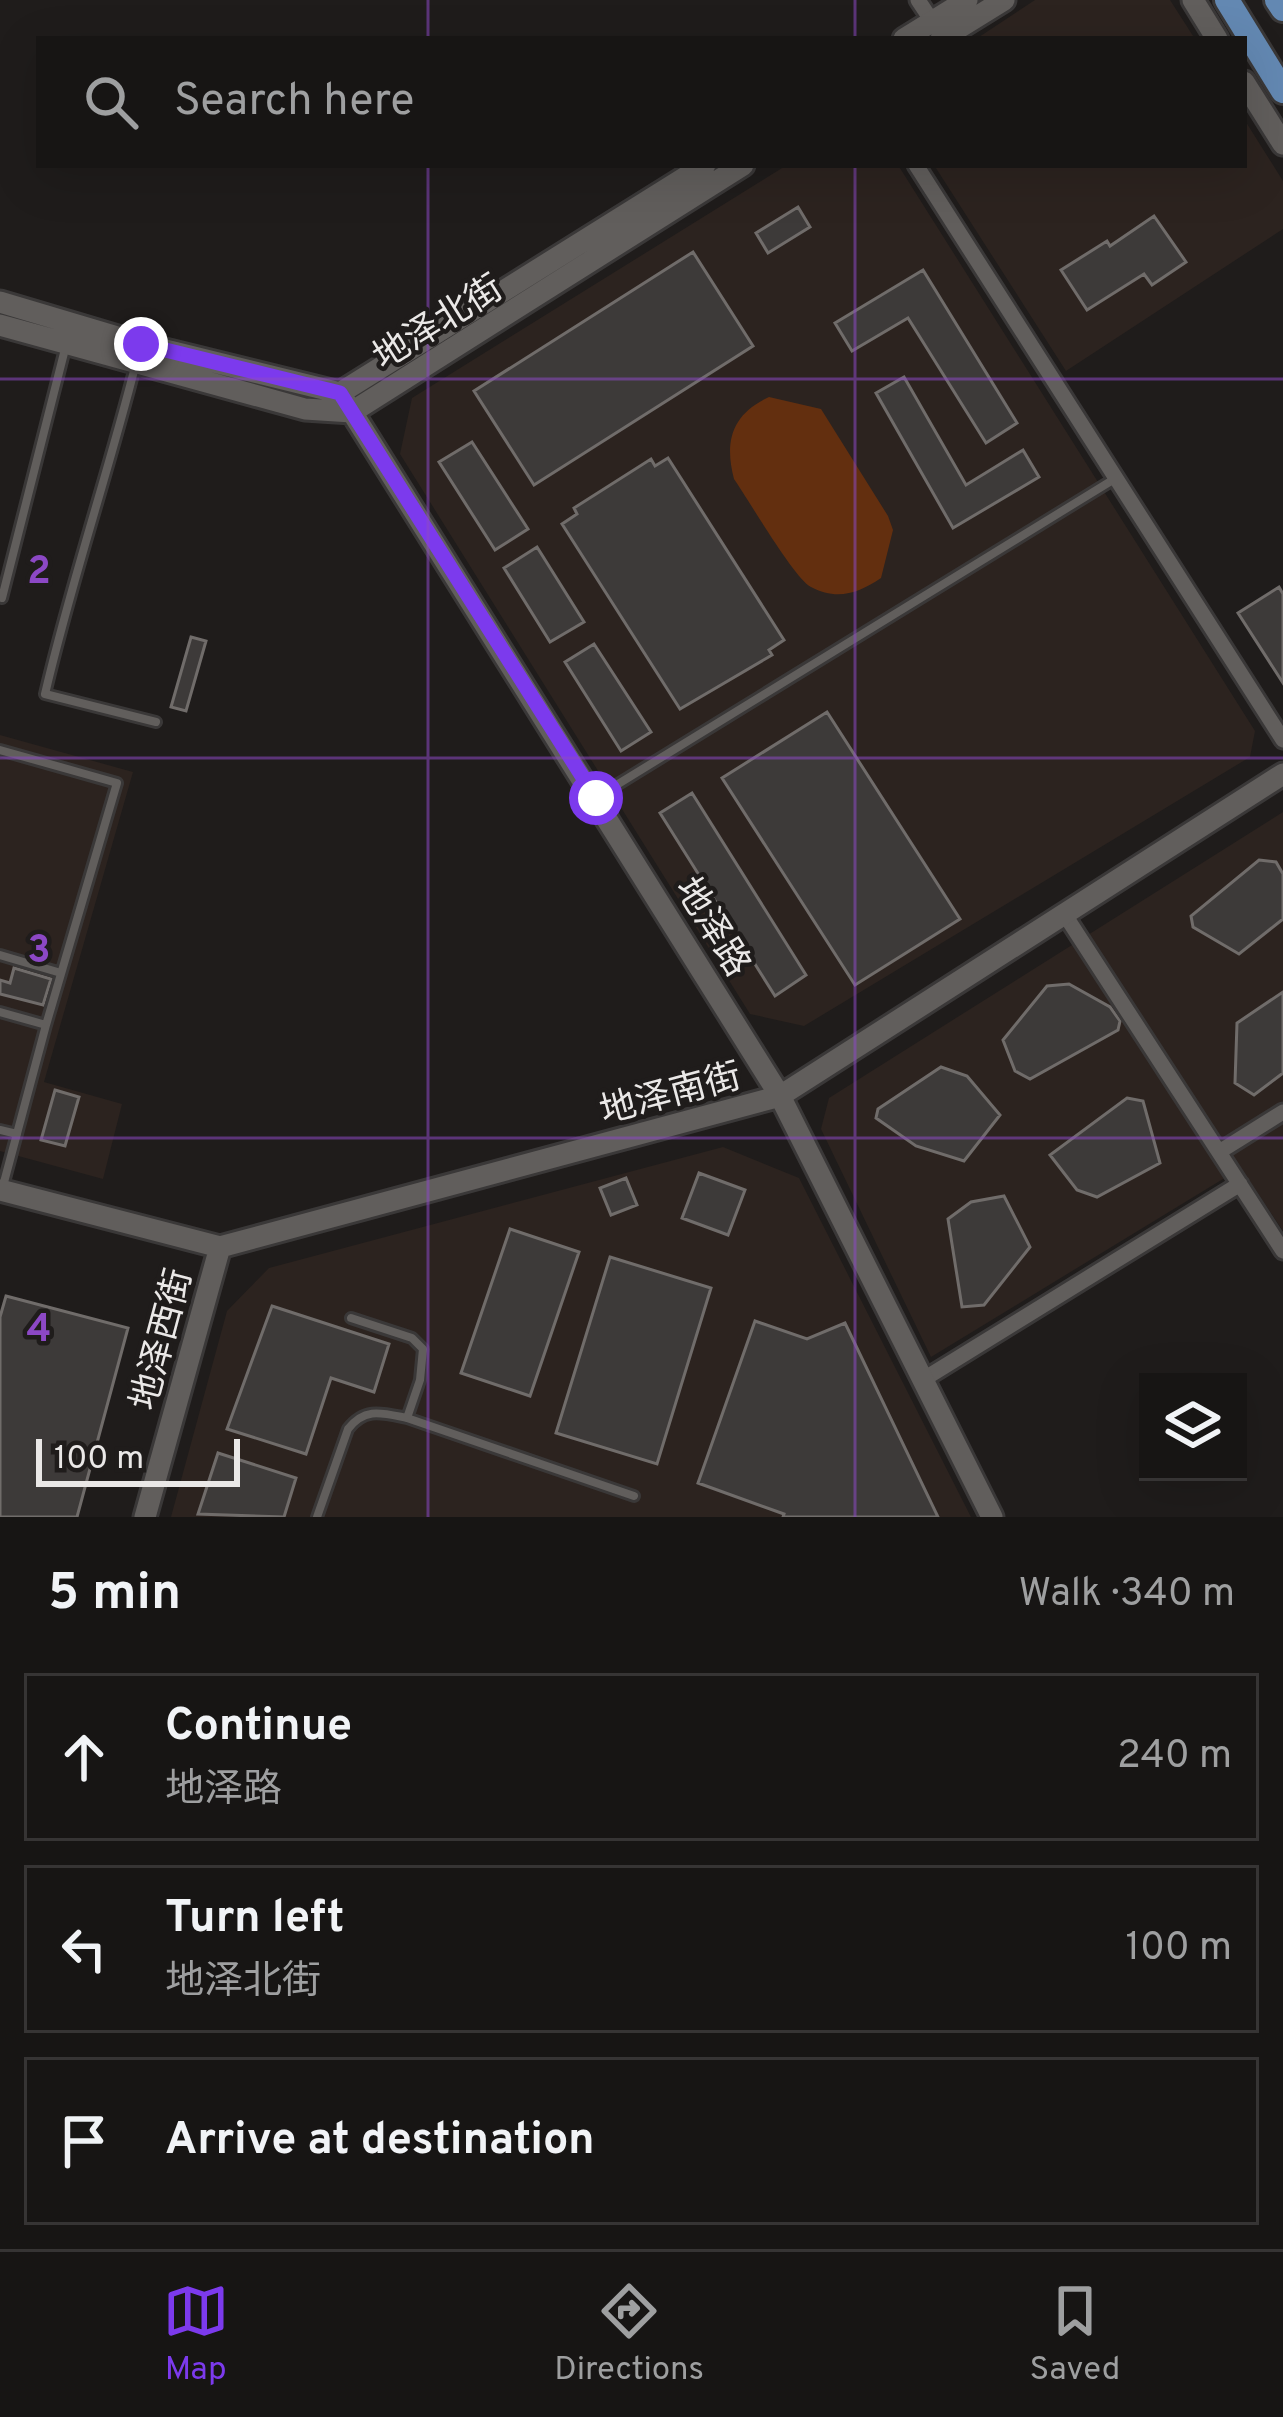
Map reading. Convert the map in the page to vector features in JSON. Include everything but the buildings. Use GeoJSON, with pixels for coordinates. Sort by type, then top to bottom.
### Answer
{"type":"FeatureCollection","features":[{"type":"Feature","properties":{"kind":"main road"},"geometry":{"type":"LineString","coordinates":[[1227,0],[1283,91]]}},
{"type":"Feature","properties":{"kind":"main road"},"geometry":{"type":"LineString","coordinates":[[1277,0],[1283,9]]}},
{"type":"Feature","properties":{"kind":"street"},"geometry":{"type":"LineString","coordinates":[[919,0],[936,30]]}},
{"type":"Feature","properties":{"kind":"street"},"geometry":{"type":"LineString","coordinates":[[936,30],[967,0]]}},
{"type":"Feature","properties":{"kind":"street"},"geometry":{"type":"LineString","coordinates":[[936,30],[1004,0]]}},
{"type":"Feature","properties":{"kind":"street"},"geometry":{"type":"LineString","coordinates":[[1193,0],[1215,36]]}},
{"type":"Feature","properties":{"kind":"street"},"geometry":{"type":"LineString","coordinates":[[1247,87],[1283,144]]}},
{"type":"Feature","properties":{"kind":"street","name":"地泽北街"},"geometry":{"type":"LineString","coordinates":[[346,403],[700,168]]}},
{"type":"Feature","properties":{"kind":"street","name":"地泽北街"},"geometry":{"type":"LineString","coordinates":[[0,302],[69,333],[346,403],[737,168]]}},
{"type":"Feature","properties":{"kind":"street"},"geometry":{"type":"LineString","coordinates":[[918,168],[1283,740]]}},
{"type":"Feature","properties":{"kind":"street","name":"地泽北街"},"geometry":{"type":"LineString","coordinates":[[0,325],[69,333]]}},
{"type":"Feature","properties":{"kind":"street","name":"地泽路"},"geometry":{"type":"LineString","coordinates":[[346,403],[780,1096],[992,1517]]}},
{"type":"Feature","properties":{"kind":"street","name":"地泽南街"},"geometry":{"type":"LineString","coordinates":[[1,1190],[220,1247],[780,1096],[1283,775]]}},
{"type":"Feature","properties":{"kind":"street"},"geometry":{"type":"LineString","coordinates":[[1065,914],[1283,1251]]}},
{"type":"Feature","properties":{"kind":"street"},"geometry":{"type":"LineString","coordinates":[[1219,1151],[1283,1112]]}},
{"type":"Feature","properties":{"kind":"street"},"geometry":{"type":"LineString","coordinates":[[924,1379],[1240,1184]]}},
{"type":"Feature","properties":{"kind":"street","name":"地泽西街"},"geometry":{"type":"LineString","coordinates":[[146,1517],[220,1247]]}},
{"type":"Feature","properties":{"kind":"lane"},"geometry":{"type":"LineString","coordinates":[[2,598],[69,333]]}},
{"type":"Feature","properties":{"kind":"lane"},"geometry":{"type":"LineString","coordinates":[[139,353],[116,445],[71,580],[45,694],[156,722]]}},
{"type":"Feature","properties":{"kind":"lane"},"geometry":{"type":"LineString","coordinates":[[596,798],[1116,478]]}},
{"type":"Feature","properties":{"kind":"lane"},"geometry":{"type":"LineString","coordinates":[[0,750],[117,783],[1,1190]]}},
{"type":"Feature","properties":{"kind":"lane"},"geometry":{"type":"LineString","coordinates":[[0,955],[61,973]]}},
{"type":"Feature","properties":{"kind":"lane"},"geometry":{"type":"LineString","coordinates":[[0,1012],[46,1025]]}},
{"type":"Feature","properties":{"kind":"lane"},"geometry":{"type":"LineString","coordinates":[[0,1130],[17,1134]]}},
{"type":"Feature","properties":{"kind":"lane"},"geometry":{"type":"LineString","coordinates":[[351,1318],[412,1338],[423,1349],[420,1380],[406,1418]]}},
{"type":"Feature","properties":{"kind":"lane"},"geometry":{"type":"LineString","coordinates":[[317,1517],[348,1429],[357,1417],[373,1411],[634,1496]]}},
{"type":"Feature","properties":{"kind":"shaded area"},"geometry":{"type":"Polygon","coordinates":[[[1035,0],[1170,0],[1193,36],[981,36],[1035,0]]]}},
{"type":"Feature","properties":{"kind":"shaded area"},"geometry":{"type":"Polygon","coordinates":[[[1247,124],[1283,181],[1283,229],[1066,371],[936,168],[1247,168],[1247,124]]]}},
{"type":"Feature","properties":{"kind":"shaded area"},"geometry":{"type":"Polygon","coordinates":[[[782,168],[900,168],[1255,731],[1250,757],[804,1026],[750,1014],[400,454],[412,398],[782,168]]]}},
{"type":"Feature","properties":{"kind":"shaded area"},"geometry":{"type":"Polygon","coordinates":[[[769,397],[821,409],[888,516],[893,530],[881,578],[864,588],[839,594],[803,581],[734,479],[730,453],[734,430],[747,412],[769,397]]]}},
{"type":"Feature","properties":{"kind":"shaded area"},"geometry":{"type":"Polygon","coordinates":[[[0,735],[133,772],[44,1082],[122,1104],[103,1179],[0,1151],[0,735]]]}},
{"type":"Feature","properties":{"kind":"shaded area"},"geometry":{"type":"Polygon","coordinates":[[[1283,812],[1283,1231],[1241,1168],[931,1357],[821,1129],[829,1098],[1283,812]]]}},
{"type":"Feature","properties":{"kind":"shaded area"},"geometry":{"type":"Polygon","coordinates":[[[723,1147],[799,1178],[971,1517],[171,1517],[227,1311],[269,1268],[723,1147]]]}},
{"type":"Feature","properties":{"kind":"route"},"geometry":{"type":"LineString","coordinates":[[141,344],[340,393],[596,798]]}}]}
